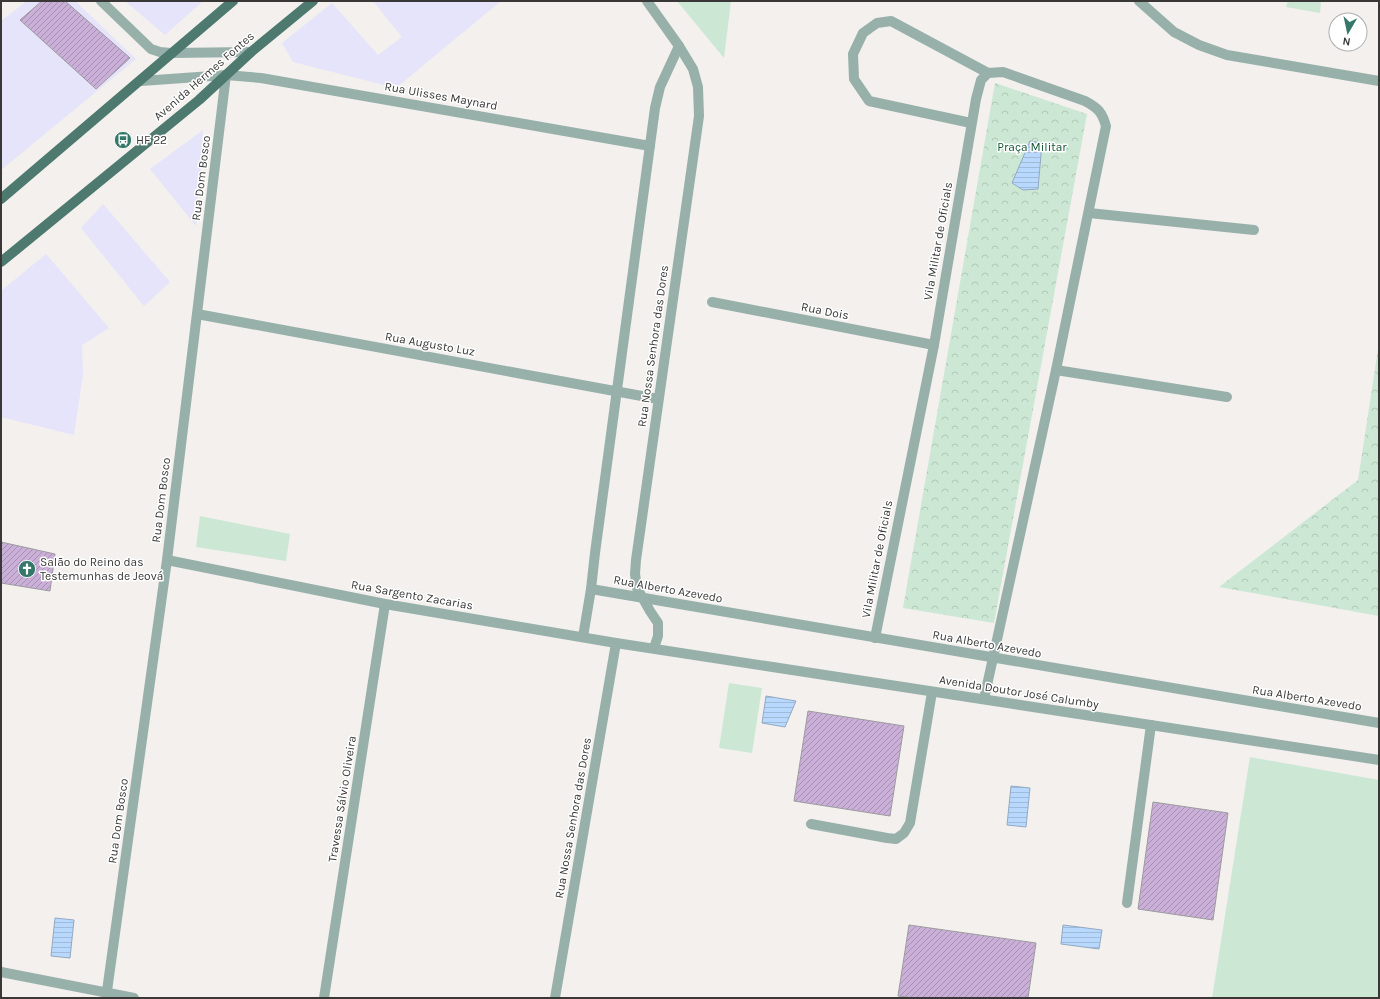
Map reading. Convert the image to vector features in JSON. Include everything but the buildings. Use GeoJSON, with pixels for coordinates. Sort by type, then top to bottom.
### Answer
{"type":"FeatureCollection","features":[{"type":"Feature","properties":{"kind":"main road"},"geometry":{"type":"LineString","coordinates":[[1,199],[234,1]]}},
{"type":"Feature","properties":{"kind":"main road","name":"Avenida Hermes Fontes"},"geometry":{"type":"LineString","coordinates":[[1,262],[199,100],[251,52],[313,1]]}},
{"type":"Feature","properties":{"kind":"street"},"geometry":{"type":"LineString","coordinates":[[101,1],[151,49],[171,53],[251,52]]}},
{"type":"Feature","properties":{"kind":"street","name":"Rua Nossa Senhora das Dores"},"geometry":{"type":"LineString","coordinates":[[647,1],[679,46],[693,69],[698,87],[699,116],[636,560],[635,574],[637,588],[641,597],[658,623],[658,636],[654,648]]}},
{"type":"Feature","properties":{"kind":"street"},"geometry":{"type":"LineString","coordinates":[[1139,1],[1174,32],[1199,45],[1227,54],[1379,80]]}},
{"type":"Feature","properties":{"kind":"street"},"geometry":{"type":"LineString","coordinates":[[971,123],[869,101],[854,79],[853,54],[863,33],[877,23],[891,21],[988,73],[1003,72],[1085,100],[1096,107],[1103,115],[1106,126],[1056,370],[984,699]]}},
{"type":"Feature","properties":{"kind":"street"},"geometry":{"type":"LineString","coordinates":[[583,637],[591,589],[650,146],[660,87],[679,46]]}},
{"type":"Feature","properties":{"kind":"street","name":"Vila Militar de Oficials"},"geometry":{"type":"LineString","coordinates":[[875,638],[934,345],[971,123],[981,80],[988,73]]}},
{"type":"Feature","properties":{"kind":"street","name":"Rua Ulisses Maynard"},"geometry":{"type":"LineString","coordinates":[[141,81],[226,75],[285,81],[650,146]]}},
{"type":"Feature","properties":{"kind":"street","name":"Rua Dom Bosco"},"geometry":{"type":"LineString","coordinates":[[107,996],[167,560],[226,75]]}},
{"type":"Feature","properties":{"kind":"street"},"geometry":{"type":"LineString","coordinates":[[1089,213],[1254,230]]}},
{"type":"Feature","properties":{"kind":"street","name":"Rua Dois"},"geometry":{"type":"LineString","coordinates":[[712,302],[934,345]]}},
{"type":"Feature","properties":{"kind":"street","name":"Rua Augusto Luz"},"geometry":{"type":"LineString","coordinates":[[197,314],[658,399]]}},
{"type":"Feature","properties":{"kind":"street"},"geometry":{"type":"LineString","coordinates":[[1056,370],[1227,397]]}},
{"type":"Feature","properties":{"kind":"street","name":"Rua Sargento Zacarias"},"geometry":{"type":"LineString","coordinates":[[167,560],[385,604],[654,648]]}},
{"type":"Feature","properties":{"kind":"street","name":"Rua Alberto Azevedo"},"geometry":{"type":"LineString","coordinates":[[591,589],[1379,723]]}},
{"type":"Feature","properties":{"kind":"street","name":"Travessa Sálvio Oliveira"},"geometry":{"type":"LineString","coordinates":[[324,998],[385,604]]}},
{"type":"Feature","properties":{"kind":"street","name":"Rua Nossa Senhora das Dores"},"geometry":{"type":"LineString","coordinates":[[555,998],[616,643]]}},
{"type":"Feature","properties":{"kind":"street","name":"Avenida Doutor José Calumby"},"geometry":{"type":"LineString","coordinates":[[654,648],[1379,760]]}},
{"type":"Feature","properties":{"kind":"street"},"geometry":{"type":"LineString","coordinates":[[811,824],[896,839],[904,833],[910,823],[932,692]]}},
{"type":"Feature","properties":{"kind":"street"},"geometry":{"type":"LineString","coordinates":[[1127,903],[1151,725]]}},
{"type":"Feature","properties":{"kind":"street"},"geometry":{"type":"LineString","coordinates":[[1,972],[107,996],[134,998]]}},
{"type":"Feature","properties":{"kind":"shaded area"},"geometry":{"type":"Polygon","coordinates":[[[27,1],[75,1],[136,59],[1,170],[1,21],[27,1]]]}},
{"type":"Feature","properties":{"kind":"shaded area"},"geometry":{"type":"Polygon","coordinates":[[[125,1],[203,1],[165,35],[125,1]]]}},
{"type":"Feature","properties":{"kind":"shaded area"},"geometry":{"type":"Polygon","coordinates":[[[373,1],[501,1],[396,88],[293,62],[282,43],[332,3],[378,55],[402,37],[373,1]]]}},
{"type":"Feature","properties":{"kind":"shaded area"},"geometry":{"type":"Polygon","coordinates":[[[203,130],[196,226],[150,169],[203,130]]]}},
{"type":"Feature","properties":{"kind":"shaded area"},"geometry":{"type":"Polygon","coordinates":[[[103,204],[170,282],[144,306],[81,228],[103,204]]]}},
{"type":"Feature","properties":{"kind":"shaded area"},"geometry":{"type":"Polygon","coordinates":[[[46,254],[109,328],[82,345],[83,375],[74,435],[1,417],[1,291],[46,254]]]}},
{"type":"Feature","properties":{"kind":"green space"},"geometry":{"type":"Polygon","coordinates":[[[677,1],[731,1],[724,58],[677,1]]]}},
{"type":"Feature","properties":{"kind":"green space"},"geometry":{"type":"Polygon","coordinates":[[[1288,1],[1321,1],[1320,13],[1286,7],[1288,1]]]}},
{"type":"Feature","properties":{"kind":"green space","name":"Praça Militar"},"geometry":{"type":"Polygon","coordinates":[[[995,83],[1087,114],[994,623],[903,608],[995,83]]]}},
{"type":"Feature","properties":{"kind":"green space"},"geometry":{"type":"Polygon","coordinates":[[[1379,343],[1379,616],[1219,587],[1358,480],[1379,343]]]}},
{"type":"Feature","properties":{"kind":"green space"},"geometry":{"type":"Polygon","coordinates":[[[200,516],[290,534],[286,561],[196,547],[200,516]]]}},
{"type":"Feature","properties":{"kind":"green space"},"geometry":{"type":"Polygon","coordinates":[[[729,683],[762,688],[752,753],[719,748],[729,683]]]}},
{"type":"Feature","properties":{"kind":"green space"},"geometry":{"type":"Polygon","coordinates":[[[1250,757],[1379,780],[1379,998],[1212,998],[1250,757]]]}},
{"type":"Feature","properties":{"kind":"water"},"geometry":{"type":"Polygon","coordinates":[[[1030,141],[1042,143],[1038,189],[1023,190],[1012,183],[1030,141]]]}},
{"type":"Feature","properties":{"kind":"water"},"geometry":{"type":"Polygon","coordinates":[[[766,696],[796,701],[785,727],[762,723],[766,696]]]}},
{"type":"Feature","properties":{"kind":"water"},"geometry":{"type":"Polygon","coordinates":[[[1011,786],[1030,788],[1026,827],[1007,825],[1011,786]]]}},
{"type":"Feature","properties":{"kind":"water"},"geometry":{"type":"Polygon","coordinates":[[[55,918],[74,920],[70,958],[51,956],[55,918]]]}},
{"type":"Feature","properties":{"kind":"water"},"geometry":{"type":"Polygon","coordinates":[[[1063,925],[1102,930],[1099,949],[1061,944],[1063,925]]]}},
{"type":"Feature","properties":{"kind":"place","name":"HF 22"},"geometry":{"type":"Point","coordinates":[123,140]}},
{"type":"Feature","properties":{"kind":"place","name":"Salão do Reino das Testemunhas de Jeová"},"geometry":{"type":"Point","coordinates":[27,569]}}]}
